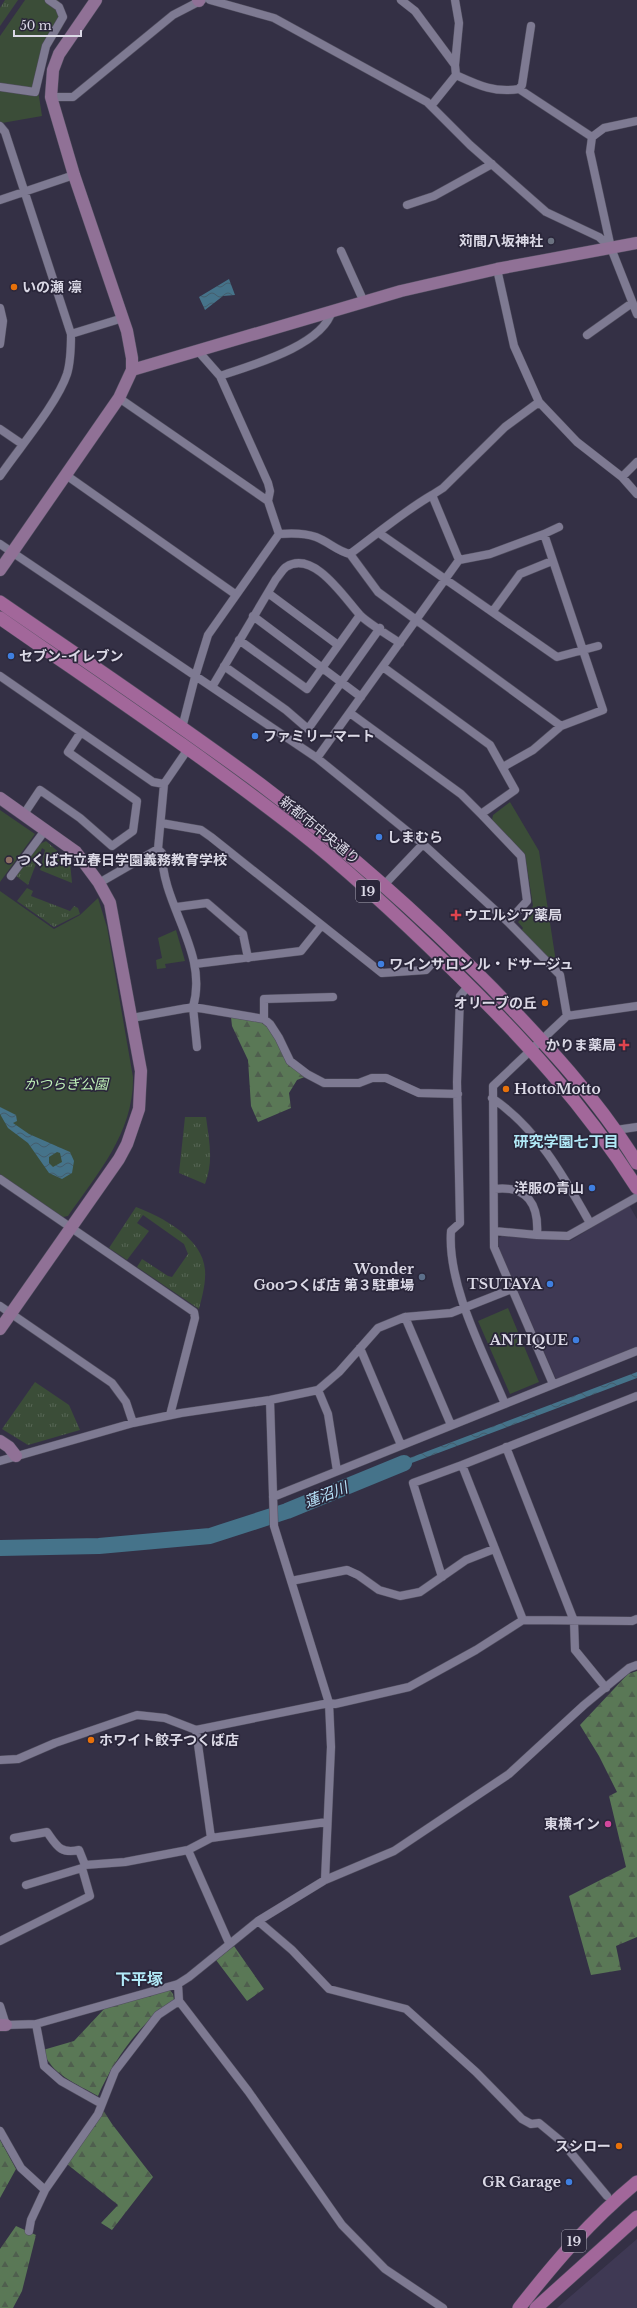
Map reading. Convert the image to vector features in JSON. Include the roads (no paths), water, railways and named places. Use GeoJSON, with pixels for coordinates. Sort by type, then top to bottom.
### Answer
{"type":"FeatureCollection","features":[{"type":"Feature","properties":{"kind":"main road","name":"新都市中央通り"},"geometry":{"type":"LineString","coordinates":[[0,602],[182,728],[262,786],[384,885],[463,959],[543,1040],[582,1086],[616,1130],[637,1163]]}},
{"type":"Feature","properties":{"kind":"main road","name":"新都市中央通り"},"geometry":{"type":"LineString","coordinates":[[0,618],[188,749],[296,829],[352,876],[469,985],[532,1050],[592,1121],[637,1188]]}},
{"type":"Feature","properties":{"kind":"main road","name":"19"},"geometry":{"type":"LineString","coordinates":[[519,2308],[564,2251],[593,2221],[637,2182]]}},
{"type":"Feature","properties":{"kind":"main road","name":"19"},"geometry":{"type":"LineString","coordinates":[[536,2308],[637,2216]]}},
{"type":"Feature","properties":{"kind":"street"},"geometry":{"type":"LineString","coordinates":[[0,87],[35,92],[46,46],[63,17],[59,7],[49,0]]}},
{"type":"Feature","properties":{"kind":"street"},"geometry":{"type":"LineString","coordinates":[[0,570],[119,398],[132,370],[130,344],[123,318],[74,175],[51,97],[53,70],[59,54],[96,0]]}},
{"type":"Feature","properties":{"kind":"street"},"geometry":{"type":"LineString","coordinates":[[51,97],[73,97],[173,15],[203,0],[274,18],[431,106],[492,164],[546,212],[599,237],[611,248]]}},
{"type":"Feature","properties":{"kind":"street"},"geometry":{"type":"LineString","coordinates":[[401,0],[415,11],[455,65]]}},
{"type":"Feature","properties":{"kind":"street"},"geometry":{"type":"LineString","coordinates":[[431,106],[456,75],[455,65],[459,23],[455,0]]}},
{"type":"Feature","properties":{"kind":"street"},"geometry":{"type":"LineString","coordinates":[[456,75],[477,85],[502,91],[518,89],[522,85],[531,26]]}},
{"type":"Feature","properties":{"kind":"street"},"geometry":{"type":"LineString","coordinates":[[518,89],[592,137]]}},
{"type":"Feature","properties":{"kind":"street"},"geometry":{"type":"LineString","coordinates":[[637,121],[604,128],[592,137],[590,152],[611,248],[637,314]]}},
{"type":"Feature","properties":{"kind":"street"},"geometry":{"type":"LineString","coordinates":[[0,126],[5,132],[71,334],[69,361],[60,391],[0,476]]}},
{"type":"Feature","properties":{"kind":"street"},"geometry":{"type":"LineString","coordinates":[[407,205],[434,196],[492,164]]}},
{"type":"Feature","properties":{"kind":"street"},"geometry":{"type":"LineString","coordinates":[[0,200],[74,175]]}},
{"type":"Feature","properties":{"kind":"street"},"geometry":{"type":"LineString","coordinates":[[132,370],[401,291],[497,269],[637,243]]}},
{"type":"Feature","properties":{"kind":"street"},"geometry":{"type":"LineString","coordinates":[[341,251],[364,302]]}},
{"type":"Feature","properties":{"kind":"street"},"geometry":{"type":"LineString","coordinates":[[497,269],[514,346],[538,402],[577,442],[622,476],[637,494]]}},
{"type":"Feature","properties":{"kind":"street"},"geometry":{"type":"LineString","coordinates":[[587,335],[632,303]]}},
{"type":"Feature","properties":{"kind":"street"},"geometry":{"type":"LineString","coordinates":[[0,308],[3,321],[0,344]]}},
{"type":"Feature","properties":{"kind":"street"},"geometry":{"type":"LineString","coordinates":[[220,376],[280,356],[319,332],[329,322],[332,311]]}},
{"type":"Feature","properties":{"kind":"street"},"geometry":{"type":"LineString","coordinates":[[71,334],[123,318]]}},
{"type":"Feature","properties":{"kind":"street"},"geometry":{"type":"LineString","coordinates":[[198,351],[220,376],[268,484],[270,491],[268,501],[279,534]]}},
{"type":"Feature","properties":{"kind":"street"},"geometry":{"type":"LineString","coordinates":[[119,398],[268,501]]}},
{"type":"Feature","properties":{"kind":"street"},"geometry":{"type":"LineString","coordinates":[[350,554],[409,509],[443,488],[505,427],[538,402]]}},
{"type":"Feature","properties":{"kind":"street"},"geometry":{"type":"LineString","coordinates":[[0,429],[22,444]]}},
{"type":"Feature","properties":{"kind":"street"},"geometry":{"type":"LineString","coordinates":[[622,476],[637,462]]}},
{"type":"Feature","properties":{"kind":"street"},"geometry":{"type":"LineString","coordinates":[[66,476],[235,594]]}},
{"type":"Feature","properties":{"kind":"street"},"geometry":{"type":"LineString","coordinates":[[432,495],[459,560]]}},
{"type":"Feature","properties":{"kind":"street"},"geometry":{"type":"LineString","coordinates":[[317,758],[459,560],[490,554],[559,527]]}},
{"type":"Feature","properties":{"kind":"street"},"geometry":{"type":"LineString","coordinates":[[279,534],[296,533],[316,537],[340,552],[350,554],[378,592],[561,726]]}},
{"type":"Feature","properties":{"kind":"street"},"geometry":{"type":"LineString","coordinates":[[379,533],[557,657],[598,646]]}},
{"type":"Feature","properties":{"kind":"street"},"geometry":{"type":"LineString","coordinates":[[182,728],[195,677],[208,635],[235,594],[279,534]]}},
{"type":"Feature","properties":{"kind":"street"},"geometry":{"type":"LineString","coordinates":[[503,768],[533,750],[561,726],[603,710],[584,649],[552,561],[544,534]]}},
{"type":"Feature","properties":{"kind":"street"},"geometry":{"type":"LineString","coordinates":[[0,544],[317,758],[423,844],[508,922],[560,975],[567,1016]]}},
{"type":"Feature","properties":{"kind":"street"},"geometry":{"type":"LineString","coordinates":[[493,611],[520,574],[552,561]]}},
{"type":"Feature","properties":{"kind":"street"},"geometry":{"type":"LineString","coordinates":[[212,687],[268,593],[286,567],[297,563],[312,568],[327,577],[339,587],[360,615],[400,643]]}},
{"type":"Feature","properties":{"kind":"street"},"geometry":{"type":"LineString","coordinates":[[268,593],[338,645]]}},
{"type":"Feature","properties":{"kind":"street"},"geometry":{"type":"LineString","coordinates":[[239,640],[307,689],[360,615]]}},
{"type":"Feature","properties":{"kind":"street"},"geometry":{"type":"LineString","coordinates":[[253,616],[361,697]]}},
{"type":"Feature","properties":{"kind":"street"},"geometry":{"type":"LineString","coordinates":[[224,666],[286,710],[308,728],[380,628]]}},
{"type":"Feature","properties":{"kind":"street"},"geometry":{"type":"LineString","coordinates":[[382,667],[490,745],[515,790],[481,814]]}},
{"type":"Feature","properties":{"kind":"street"},"geometry":{"type":"LineString","coordinates":[[0,676],[153,782],[164,784]]}},
{"type":"Feature","properties":{"kind":"street"},"geometry":{"type":"LineString","coordinates":[[350,713],[461,794],[522,856],[527,901],[508,922]]}},
{"type":"Feature","properties":{"kind":"street"},"geometry":{"type":"LineString","coordinates":[[24,814],[40,790],[80,818],[112,846],[133,831],[137,801],[68,752],[81,732]]}},
{"type":"Feature","properties":{"kind":"street"},"geometry":{"type":"LineString","coordinates":[[188,749],[164,784],[158,849],[162,853],[165,879],[177,907],[189,941],[195,964],[196,986],[193,1007],[197,1047]]}},
{"type":"Feature","properties":{"kind":"street"},"geometry":{"type":"LineString","coordinates":[[0,798],[46,829],[76,852],[99,883],[112,911],[141,1071],[141,1098],[136,1120],[119,1159],[0,1329]]}},
{"type":"Feature","properties":{"kind":"street"},"geometry":{"type":"LineString","coordinates":[[161,823],[201,830],[382,973],[426,970],[438,956]]}},
{"type":"Feature","properties":{"kind":"street"},"geometry":{"type":"LineString","coordinates":[[11,876],[46,829]]}},
{"type":"Feature","properties":{"kind":"street"},"geometry":{"type":"LineString","coordinates":[[384,885],[423,844]]}},
{"type":"Feature","properties":{"kind":"street"},"geometry":{"type":"LineString","coordinates":[[99,883],[158,849]]}},
{"type":"Feature","properties":{"kind":"street"},"geometry":{"type":"LineString","coordinates":[[177,907],[207,903],[243,934],[248,958]]}},
{"type":"Feature","properties":{"kind":"street"},"geometry":{"type":"LineString","coordinates":[[195,964],[301,951],[321,926]]}},
{"type":"Feature","properties":{"kind":"street"},"geometry":{"type":"LineString","coordinates":[[469,985],[460,996],[458,1094],[460,1223],[451,1231],[450,1241],[452,1260],[465,1309],[505,1404]]}},
{"type":"Feature","properties":{"kind":"street"},"geometry":{"type":"LineString","coordinates":[[264,1019],[264,999],[333,997]]}},
{"type":"Feature","properties":{"kind":"street"},"geometry":{"type":"LineString","coordinates":[[553,1384],[494,1247],[493,1086],[567,1016],[637,1006]]}},
{"type":"Feature","properties":{"kind":"street"},"geometry":{"type":"LineString","coordinates":[[132,1018],[193,1007],[264,1019],[270,1024],[279,1038],[290,1061],[307,1074],[324,1083],[359,1083],[372,1078],[386,1078],[419,1094],[458,1094]]}},
{"type":"Feature","properties":{"kind":"street"},"geometry":{"type":"LineString","coordinates":[[492,1098],[505,1107],[554,1161],[590,1223]]}},
{"type":"Feature","properties":{"kind":"street"},"geometry":{"type":"LineString","coordinates":[[616,1130],[637,1127]]}},
{"type":"Feature","properties":{"kind":"street"},"geometry":{"type":"LineString","coordinates":[[0,1178],[194,1312],[195,1318],[170,1415]]}},
{"type":"Feature","properties":{"kind":"street"},"geometry":{"type":"LineString","coordinates":[[494,1189],[515,1189],[522,1192],[530,1201],[538,1220],[537,1235]]}},
{"type":"Feature","properties":{"kind":"street"},"geometry":{"type":"LineString","coordinates":[[494,1231],[568,1236],[637,1197]]}},
{"type":"Feature","properties":{"kind":"street"},"geometry":{"type":"LineString","coordinates":[[0,1461],[132,1423],[170,1415],[270,1400],[318,1390],[339,1372],[378,1328],[405,1317],[451,1313],[465,1309],[512,1289]]}},
{"type":"Feature","properties":{"kind":"street"},"geometry":{"type":"LineString","coordinates":[[0,1306],[112,1383],[126,1402],[132,1423]]}},
{"type":"Feature","properties":{"kind":"street"},"geometry":{"type":"LineString","coordinates":[[405,1317],[451,1425]]}},
{"type":"Feature","properties":{"kind":"street"},"geometry":{"type":"LineString","coordinates":[[360,1348],[402,1445]]}},
{"type":"Feature","properties":{"kind":"street"},"geometry":{"type":"LineString","coordinates":[[272,1497],[637,1351]]}},
{"type":"Feature","properties":{"kind":"street"},"geometry":{"type":"LineString","coordinates":[[318,1390],[328,1414],[337,1471]]}},
{"type":"Feature","properties":{"kind":"street"},"geometry":{"type":"LineString","coordinates":[[442,1577],[413,1483],[637,1396]]}},
{"type":"Feature","properties":{"kind":"street"},"geometry":{"type":"LineString","coordinates":[[270,1400],[274,1526],[329,1703],[331,1747],[326,1822],[325,1880]]}},
{"type":"Feature","properties":{"kind":"street"},"geometry":{"type":"LineString","coordinates":[[0,1440],[9,1447],[16,1456]]}},
{"type":"Feature","properties":{"kind":"street"},"geometry":{"type":"LineString","coordinates":[[506,1447],[574,1621],[575,1650],[606,1688]]}},
{"type":"Feature","properties":{"kind":"street"},"geometry":{"type":"LineString","coordinates":[[462,1465],[523,1620]]}},
{"type":"Feature","properties":{"kind":"street"},"geometry":{"type":"LineString","coordinates":[[291,1581],[347,1570],[358,1575],[379,1590],[400,1596],[420,1592],[466,1560],[494,1549]]}},
{"type":"Feature","properties":{"kind":"street"},"geometry":{"type":"LineString","coordinates":[[0,1760],[18,1759],[55,1743],[137,1715],[165,1718],[196,1730],[329,1703],[335,1704],[409,1687],[476,1650],[523,1620],[632,1621],[637,1619]]}},
{"type":"Feature","properties":{"kind":"street"},"geometry":{"type":"LineString","coordinates":[[0,2006],[3,2025],[36,2024],[178,1984],[189,1977],[258,1920],[325,1880],[394,1851],[509,1774],[584,1705],[629,1668],[637,1665]]}},
{"type":"Feature","properties":{"kind":"street"},"geometry":{"type":"LineString","coordinates":[[196,1730],[211,1838]]}},
{"type":"Feature","properties":{"kind":"street"},"geometry":{"type":"LineString","coordinates":[[26,1885],[84,1866],[125,1862],[188,1850],[211,1838],[326,1822]]}},
{"type":"Feature","properties":{"kind":"street"},"geometry":{"type":"LineString","coordinates":[[0,1940],[90,1896],[79,1850],[62,1850],[56,1846],[47,1832],[14,1838]]}},
{"type":"Feature","properties":{"kind":"street"},"geometry":{"type":"LineString","coordinates":[[188,1850],[229,1943]]}},
{"type":"Feature","properties":{"kind":"street"},"geometry":{"type":"LineString","coordinates":[[258,1920],[292,1950],[329,1989],[406,2009],[476,2072],[522,2119],[531,2124],[539,2123],[562,2142],[607,2196]]}},
{"type":"Feature","properties":{"kind":"street"},"geometry":{"type":"LineString","coordinates":[[178,1984],[179,2001],[248,2091],[342,2225],[385,2269],[443,2308]]}},
{"type":"Feature","properties":{"kind":"street"},"geometry":{"type":"LineString","coordinates":[[29,2231],[31,2220],[44,2190],[98,2114],[115,2071],[158,2015],[179,2001]]}},
{"type":"Feature","properties":{"kind":"street"},"geometry":{"type":"LineString","coordinates":[[36,2024],[44,2066],[61,2081],[102,2104]]}},
{"type":"Feature","properties":{"kind":"street"},"geometry":{"type":"LineString","coordinates":[[0,2131],[21,2168],[44,2190]]}},
{"type":"Feature","properties":{"kind":"water"},"geometry":{"type":"Polygon","coordinates":[[[229,279],[235,295],[223,296],[205,310],[199,297],[229,279]]]}},
{"type":"Feature","properties":{"kind":"water"},"geometry":{"type":"Polygon","coordinates":[[[0,1107],[16,1115],[17,1121],[13,1123],[29,1134],[70,1152],[74,1161],[72,1173],[62,1179],[49,1173],[28,1143],[8,1128],[0,1114],[0,1107]],[[57,1152],[49,1157],[49,1163],[53,1167],[62,1162],[60,1153],[57,1152]]]}},
{"type":"Feature","properties":{"kind":"water"},"geometry":{"type":"Polygon","coordinates":[[[637,1372],[637,1378],[385,1473],[383,1468],[637,1372]]]}},
{"type":"Feature","properties":{"kind":"waterway","name":"蓮沼川"},"geometry":{"type":"LineString","coordinates":[[0,1548],[99,1546],[210,1536],[287,1511],[404,1463]]}},
{"type":"Feature","properties":{"kind":"place","name":"苅間八坂神社"},"geometry":{"type":"Point","coordinates":[551,241]}},
{"type":"Feature","properties":{"kind":"place","name":"いの瀬 凛"},"geometry":{"type":"Point","coordinates":[14,287]}},
{"type":"Feature","properties":{"kind":"place","name":"セブン-イレブン"},"geometry":{"type":"Point","coordinates":[11,656]}},
{"type":"Feature","properties":{"kind":"place","name":"ファミリーマート"},"geometry":{"type":"Point","coordinates":[255,736]}},
{"type":"Feature","properties":{"kind":"place","name":"しまむら"},"geometry":{"type":"Point","coordinates":[379,837]}},
{"type":"Feature","properties":{"kind":"place","name":"つくば市立春日学園義務教育学校"},"geometry":{"type":"Point","coordinates":[9,860]}},
{"type":"Feature","properties":{"kind":"place","name":"ウエルシア薬局"},"geometry":{"type":"Point","coordinates":[456,915]}},
{"type":"Feature","properties":{"kind":"place","name":"ワインサロン ル・ドサージュ"},"geometry":{"type":"Point","coordinates":[381,964]}},
{"type":"Feature","properties":{"kind":"place","name":"オリーブの丘"},"geometry":{"type":"Point","coordinates":[545,1003]}},
{"type":"Feature","properties":{"kind":"place","name":"かりま薬局"},"geometry":{"type":"Point","coordinates":[624,1045]}},
{"type":"Feature","properties":{"kind":"place","name":"HottoMotto"},"geometry":{"type":"Point","coordinates":[506,1089]}},
{"type":"Feature","properties":{"kind":"place","name":"洋服の青山"},"geometry":{"type":"Point","coordinates":[592,1188]}},
{"type":"Feature","properties":{"kind":"place","name":"Wonder Gooつくば店 第３駐車場"},"geometry":{"type":"Point","coordinates":[422,1277]}},
{"type":"Feature","properties":{"kind":"place","name":"TSUTAYA"},"geometry":{"type":"Point","coordinates":[550,1284]}},
{"type":"Feature","properties":{"kind":"place","name":"ANTIQUE"},"geometry":{"type":"Point","coordinates":[576,1340]}},
{"type":"Feature","properties":{"kind":"place","name":"ホワイト餃子つくば店"},"geometry":{"type":"Point","coordinates":[91,1740]}},
{"type":"Feature","properties":{"kind":"place","name":"東横イン"},"geometry":{"type":"Point","coordinates":[608,1824]}},
{"type":"Feature","properties":{"kind":"place","name":"スシロー"},"geometry":{"type":"Point","coordinates":[619,2146]}},
{"type":"Feature","properties":{"kind":"place","name":"GR Garage"},"geometry":{"type":"Point","coordinates":[569,2182]}},
{"type":"Feature","properties":{"kind":"district","name":"研究学園七丁目"},"geometry":{"type":"Point","coordinates":[566,1142]}},
{"type":"Feature","properties":{"kind":"district","name":"下平塚"},"geometry":{"type":"Point","coordinates":[139,1979]}},
{"type":"Feature","properties":{"kind":"park label","name":"かつらぎ公園"},"geometry":{"type":"Point","coordinates":[66,1084]}}]}
